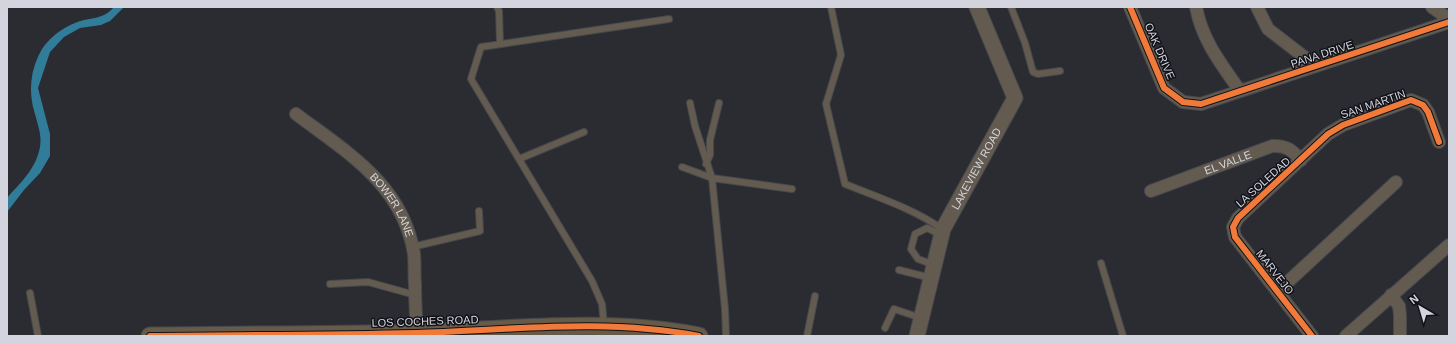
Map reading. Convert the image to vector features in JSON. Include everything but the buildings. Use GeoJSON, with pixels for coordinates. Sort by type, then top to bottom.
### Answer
{"type":"FeatureCollection","features":[{"type":"Feature","properties":{"kind":"main road","name":"LOS COCHES ROAD"},"geometry":{"type":"LineString","coordinates":[[150,336],[417,334],[540,327],[604,326],[651,328],[699,336]]}},
{"type":"Feature","properties":{"kind":"street","name":"LAKEVIEW ROAD"},"geometry":{"type":"LineString","coordinates":[[917,336],[943,232],[1015,98],[977,7]]}},
{"type":"Feature","properties":{"kind":"street","name":"OAK DRIVE"},"geometry":{"type":"LineString","coordinates":[[1130,7],[1164,88],[1183,102],[1201,104]]}},
{"type":"Feature","properties":{"kind":"street"},"geometry":{"type":"LineString","coordinates":[[1196,7],[1199,20],[1212,51],[1240,91]]}},
{"type":"Feature","properties":{"kind":"street"},"geometry":{"type":"LineString","coordinates":[[1257,7],[1268,29],[1316,66]]}},
{"type":"Feature","properties":{"kind":"street"},"geometry":{"type":"LineString","coordinates":[[1432,7],[1449,21]]}},
{"type":"Feature","properties":{"kind":"street","name":"PANA DRIVE"},"geometry":{"type":"LineString","coordinates":[[1201,104],[1449,21]]}},
{"type":"Feature","properties":{"kind":"street","name":"SAN MARTIN"},"geometry":{"type":"LineString","coordinates":[[1302,160],[1328,134],[1343,125],[1411,100],[1423,105],[1428,112],[1439,142]]}},
{"type":"Feature","properties":{"kind":"street","name":"BOWER LANE"},"geometry":{"type":"LineString","coordinates":[[296,114],[368,169],[382,184],[398,206],[409,232],[414,255],[417,334]]}},
{"type":"Feature","properties":{"kind":"street","name":"EL VALLE"},"geometry":{"type":"LineString","coordinates":[[1151,191],[1272,146],[1280,145],[1292,150],[1302,160]]}},
{"type":"Feature","properties":{"kind":"street","name":"LA SOLEDAD"},"geometry":{"type":"LineString","coordinates":[[1238,218],[1302,160]]}},
{"type":"Feature","properties":{"kind":"street"},"geometry":{"type":"LineString","coordinates":[[1278,291],[1396,182]]}},
{"type":"Feature","properties":{"kind":"street","name":"MARVEJO"},"geometry":{"type":"LineString","coordinates":[[1238,218],[1233,227],[1234,236],[1312,336]]}},
{"type":"Feature","properties":{"kind":"street"},"geometry":{"type":"LineString","coordinates":[[1346,336],[1449,245]]}},
{"type":"Feature","properties":{"kind":"street"},"geometry":{"type":"LineString","coordinates":[[1391,296],[1398,306],[1400,315],[1400,336]]}},
{"type":"Feature","properties":{"kind":"lane"},"geometry":{"type":"LineString","coordinates":[[497,7],[499,11],[500,43]]}},
{"type":"Feature","properties":{"kind":"lane"},"geometry":{"type":"LineString","coordinates":[[831,7],[841,55],[826,104],[845,184],[931,221],[943,232]]}},
{"type":"Feature","properties":{"kind":"lane"},"geometry":{"type":"LineString","coordinates":[[1011,7],[1025,43],[1033,72],[1038,74],[1060,71]]}},
{"type":"Feature","properties":{"kind":"lane"},"geometry":{"type":"LineString","coordinates":[[604,326],[602,304],[592,281],[471,79],[481,46],[669,19]]}},
{"type":"Feature","properties":{"kind":"lane"},"geometry":{"type":"LineString","coordinates":[[690,103],[706,164],[712,178],[725,309],[726,336]]}},
{"type":"Feature","properties":{"kind":"lane"},"geometry":{"type":"LineString","coordinates":[[706,164],[710,154],[710,140],[719,103]]}},
{"type":"Feature","properties":{"kind":"lane"},"geometry":{"type":"LineString","coordinates":[[519,159],[584,132]]}},
{"type":"Feature","properties":{"kind":"lane"},"geometry":{"type":"LineString","coordinates":[[682,167],[712,178],[792,189]]}},
{"type":"Feature","properties":{"kind":"lane"},"geometry":{"type":"LineString","coordinates":[[412,247],[480,231],[479,211]]}},
{"type":"Feature","properties":{"kind":"lane"},"geometry":{"type":"LineString","coordinates":[[933,272],[918,259],[911,249],[915,234],[927,228],[943,232]]}},
{"type":"Feature","properties":{"kind":"lane"},"geometry":{"type":"LineString","coordinates":[[1101,263],[1123,336]]}},
{"type":"Feature","properties":{"kind":"lane"},"geometry":{"type":"LineString","coordinates":[[899,270],[933,272]]}},
{"type":"Feature","properties":{"kind":"lane"},"geometry":{"type":"LineString","coordinates":[[330,284],[368,282],[415,295]]}},
{"type":"Feature","properties":{"kind":"lane"},"geometry":{"type":"LineString","coordinates":[[30,293],[38,336]]}},
{"type":"Feature","properties":{"kind":"lane"},"geometry":{"type":"LineString","coordinates":[[807,336],[815,296]]}},
{"type":"Feature","properties":{"kind":"lane"},"geometry":{"type":"LineString","coordinates":[[885,328],[894,309],[921,318]]}},
{"type":"Feature","properties":{"kind":"water"},"geometry":{"type":"Polygon","coordinates":[[[114,7],[124,7],[110,21],[101,25],[80,28],[64,37],[50,52],[38,88],[50,134],[50,156],[40,173],[24,190],[7,212],[7,198],[23,181],[31,169],[40,147],[40,134],[31,98],[31,81],[35,65],[42,49],[50,39],[66,27],[84,20],[104,15],[114,7]]]}},
{"type":"Feature","properties":{"kind":"cycle path"},"geometry":{"type":"LineString","coordinates":[[1130,7],[1164,88],[1183,102],[1201,104],[1449,22]]}},
{"type":"Feature","properties":{"kind":"cycle path"},"geometry":{"type":"LineString","coordinates":[[1312,336],[1235,237],[1233,227],[1238,218],[1328,134],[1343,125],[1411,100],[1423,105],[1428,112],[1439,142]]}},
{"type":"Feature","properties":{"kind":"cycle path"},"geometry":{"type":"LineString","coordinates":[[150,336],[416,333],[593,326],[664,331],[699,336]]}}]}
